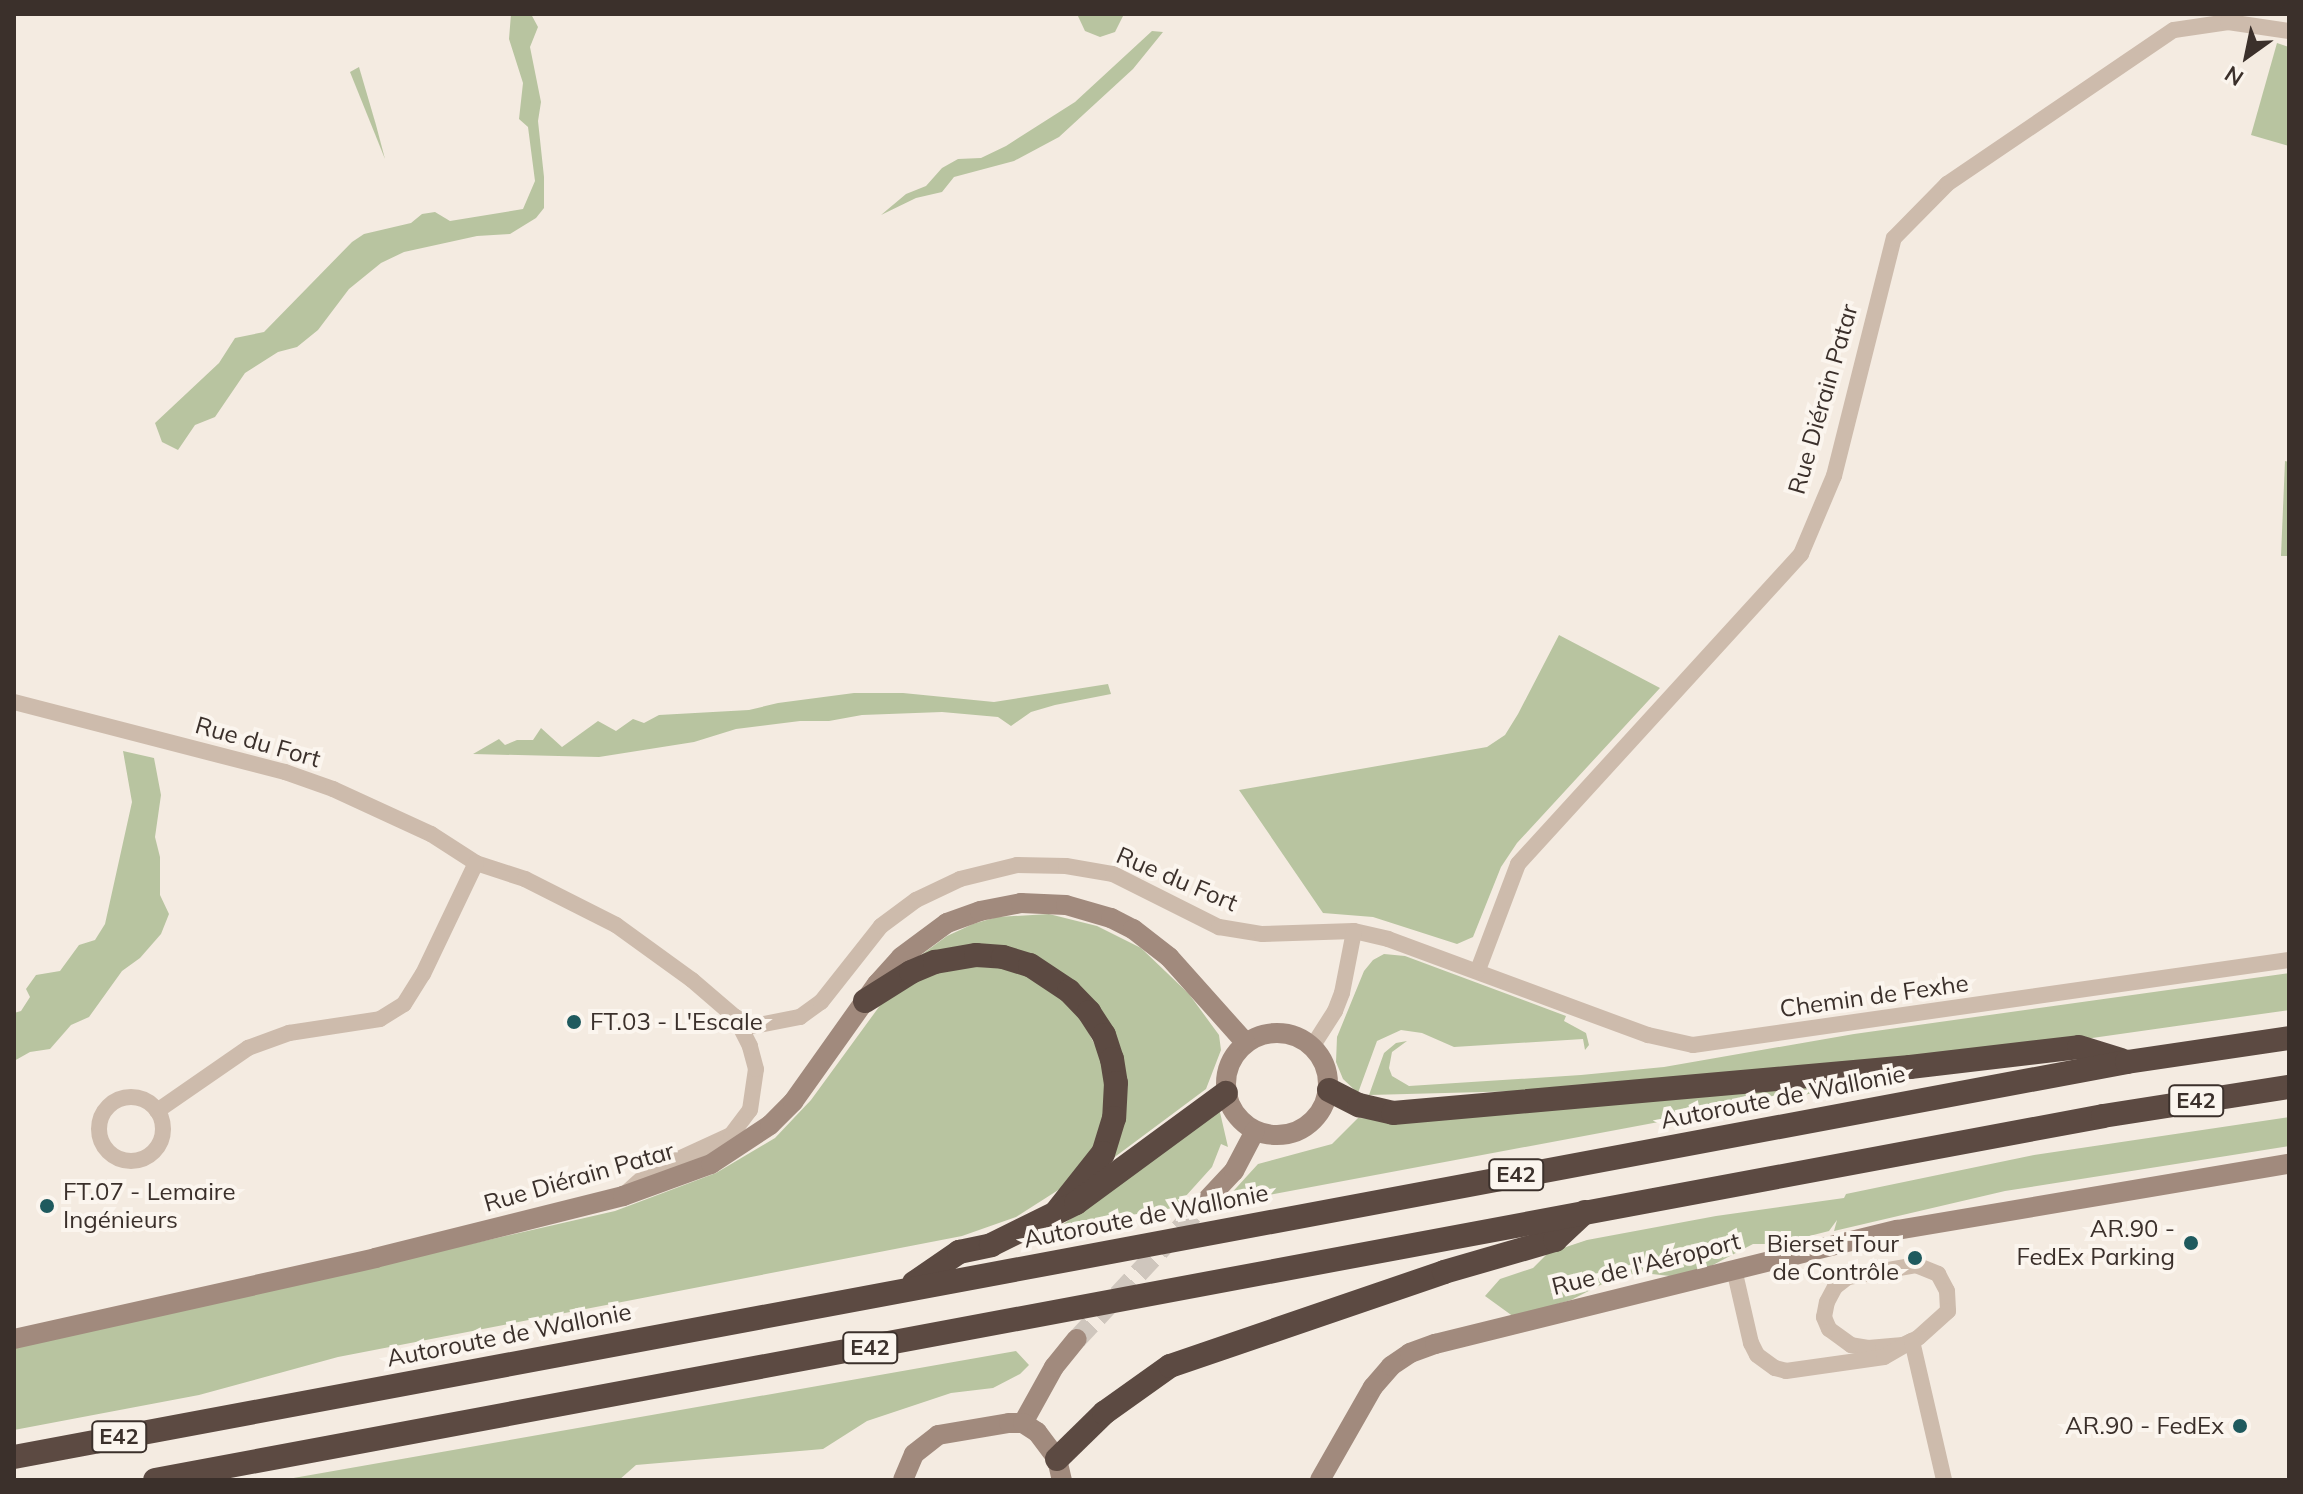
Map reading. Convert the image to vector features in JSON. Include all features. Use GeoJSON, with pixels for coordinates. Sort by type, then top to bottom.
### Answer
{"type":"FeatureCollection","features":[{"type":"Feature","properties":{"kind":"highway"},"geometry":{"type":"LineString","coordinates":[[865,1001],[911,972],[935,962],[976,955],[1003,957],[1030,965],[1069,991],[1089,1012],[1104,1035],[1112,1059],[1116,1083],[1114,1118],[1103,1153],[1057,1211]]}},
{"type":"Feature","properties":{"kind":"highway","name":"Autoroute de Wallonie"},"geometry":{"type":"LineString","coordinates":[[14,1457],[2127,1062],[2289,1038]]}},
{"type":"Feature","properties":{"kind":"highway"},"geometry":{"type":"LineString","coordinates":[[1329,1090],[1359,1105],[1393,1113],[1910,1067],[2079,1047],[2127,1062]]}},
{"type":"Feature","properties":{"kind":"highway","name":"E42"},"geometry":{"type":"LineString","coordinates":[[155,1480],[2103,1116],[2289,1087]]}},
{"type":"Feature","properties":{"kind":"highway"},"geometry":{"type":"LineString","coordinates":[[905,1289],[959,1252],[991,1245],[1089,1195],[1226,1093]]}},
{"type":"Feature","properties":{"kind":"highway"},"geometry":{"type":"LineString","coordinates":[[1059,1469],[1104,1413],[1170,1366],[1444,1272],[1555,1240],[1585,1212]]}},
{"type":"Feature","properties":{"kind":"street","name":"Rue Diérain Patar"},"geometry":{"type":"LineString","coordinates":[[1478,970],[1518,864],[1801,554],[1834,476],[1894,238],[1947,184],[2174,30],[2228,22],[2289,31]]}},
{"type":"Feature","properties":{"kind":"street","name":"Rue du Fort"},"geometry":{"type":"LineString","coordinates":[[14,702],[285,772],[431,834],[476,863],[525,879],[616,925],[692,980],[735,1017],[754,1026],[800,1017],[821,1002],[881,926],[916,900],[960,879],[1017,865],[1066,866],[1113,874],[1219,927],[1262,934],[1354,931],[1478,970]]}},
{"type":"Feature","properties":{"kind":"street"},"geometry":{"type":"LineString","coordinates":[[157,1111],[248,1048],[289,1033],[380,1019],[404,1004],[423,974],[476,863]]}},
{"type":"Feature","properties":{"kind":"street","name":"Rue Diérain Patar"},"geometry":{"type":"LineString","coordinates":[[14,1339],[375,1258],[623,1196],[711,1164],[770,1125],[801,1092],[887,970],[914,945],[963,916],[1021,903],[1066,905],[1111,918],[1150,940],[1246,1043]]}},
{"type":"Feature","properties":{"kind":"street"},"geometry":{"type":"LineString","coordinates":[[1312,1047],[1339,1002],[1354,931]]}},
{"type":"Feature","properties":{"kind":"street","name":"Chemin de Fexhe"},"geometry":{"type":"LineString","coordinates":[[1478,970],[1648,1035],[1693,1045],[2289,960]]}},
{"type":"Feature","properties":{"kind":"street"},"geometry":{"type":"LineString","coordinates":[[623,1196],[648,1173],[731,1135],[750,1110],[756,1069],[750,1046],[735,1017]]}},
{"type":"Feature","properties":{"kind":"street"},"geometry":{"type":"LineString","coordinates":[[1280,1033],[1312,1047],[1322,1059],[1329,1090],[1315,1119],[1303,1129],[1279,1135],[1255,1131],[1242,1122],[1226,1093],[1229,1066],[1246,1043],[1280,1033]]}},
{"type":"Feature","properties":{"kind":"street"},"geometry":{"type":"LineString","coordinates":[[121,1098],[147,1101],[157,1111],[163,1123],[162,1137],[157,1149],[147,1158],[134,1162],[120,1160],[101,1142],[101,1116],[121,1098]]}},
{"type":"Feature","properties":{"kind":"street"},"geometry":{"type":"LineString","coordinates":[[1203,1204],[1234,1171],[1255,1131]]}},
{"type":"Feature","properties":{"kind":"street","name":"Rue de l'Aéroport"},"geometry":{"type":"LineString","coordinates":[[1320,1480],[1373,1387],[1391,1366],[1410,1353],[1734,1269],[1943,1221],[2289,1164]]}},
{"type":"Feature","properties":{"kind":"street"},"geometry":{"type":"LineString","coordinates":[[1734,1269],[1751,1343],[1757,1355],[1775,1368],[1786,1371],[1884,1357],[1912,1341],[1948,1311],[1947,1291],[1938,1274],[1916,1265],[1848,1277],[1835,1287],[1824,1317],[1829,1329],[1851,1345],[1885,1347],[1912,1341]]}},
{"type":"Feature","properties":{"kind":"street"},"geometry":{"type":"LineString","coordinates":[[1023,1423],[1054,1367],[1077,1339]]}},
{"type":"Feature","properties":{"kind":"street"},"geometry":{"type":"LineString","coordinates":[[1912,1341],[1944,1480]]}},
{"type":"Feature","properties":{"kind":"street"},"geometry":{"type":"LineString","coordinates":[[903,1480],[906,1466],[914,1454],[938,1435],[1023,1423],[1037,1432],[1059,1469]]}},
{"type":"Feature","properties":{"kind":"green space"},"geometry":{"type":"Polygon","coordinates":[[[511,14],[531,14],[538,27],[530,47],[541,102],[538,121],[544,208],[536,218],[510,234],[477,236],[404,252],[381,263],[349,289],[318,330],[297,347],[278,352],[245,373],[215,417],[195,425],[178,450],[162,442],[155,423],[219,363],[235,338],[264,332],[352,242],[364,234],[411,223],[422,214],[435,212],[450,221],[523,209],[535,181],[528,127],[519,119],[523,83],[509,39],[511,14]]]}},
{"type":"Feature","properties":{"kind":"green space"},"geometry":{"type":"Polygon","coordinates":[[[1077,14],[1123,16],[1115,32],[1100,37],[1085,31],[1077,14]]]}},
{"type":"Feature","properties":{"kind":"green space"},"geometry":{"type":"Polygon","coordinates":[[[1152,31],[1163,32],[1133,69],[1059,137],[1014,161],[954,177],[942,192],[916,198],[881,215],[906,194],[926,186],[942,168],[958,159],[981,158],[1006,146],[1075,102],[1152,31]]]}},
{"type":"Feature","properties":{"kind":"green space"},"geometry":{"type":"Polygon","coordinates":[[[2277,43],[2289,47],[2289,146],[2251,135],[2277,43]]]}},
{"type":"Feature","properties":{"kind":"green space"},"geometry":{"type":"Polygon","coordinates":[[[359,67],[376,125],[385,159],[350,72],[359,67]]]}},
{"type":"Feature","properties":{"kind":"green space"},"geometry":{"type":"Polygon","coordinates":[[[2285,461],[2289,462],[2289,556],[2281,556],[2285,461]]]}},
{"type":"Feature","properties":{"kind":"green space"},"geometry":{"type":"Polygon","coordinates":[[[1559,635],[1660,688],[1517,843],[1501,867],[1473,937],[1457,944],[1373,917],[1323,913],[1239,790],[1487,747],[1505,735],[1559,635]]]}},
{"type":"Feature","properties":{"kind":"green space"},"geometry":{"type":"Polygon","coordinates":[[[1108,684],[1111,694],[1031,712],[1011,726],[998,717],[942,712],[862,715],[736,729],[694,742],[599,757],[473,754],[499,739],[505,745],[517,740],[533,740],[541,728],[562,747],[598,721],[616,731],[633,719],[644,723],[659,715],[749,710],[854,693],[903,693],[994,702],[1108,684]]]}},
{"type":"Feature","properties":{"kind":"green space"},"geometry":{"type":"Polygon","coordinates":[[[123,751],[154,758],[161,795],[155,837],[160,857],[160,895],[169,914],[161,934],[140,958],[122,971],[89,1017],[71,1025],[50,1049],[30,1052],[14,1061],[14,1013],[21,1011],[30,997],[26,989],[36,975],[60,971],[79,945],[95,940],[105,924],[132,802],[123,751]]]}},
{"type":"Feature","properties":{"kind":"green space"},"geometry":{"type":"Polygon","coordinates":[[[1049,914],[1097,926],[1141,948],[1189,994],[1219,1035],[1221,1050],[1206,1089],[1108,1162],[1125,1079],[1044,964],[902,969],[947,936],[973,924],[997,917],[1049,914]]]}},
{"type":"Feature","properties":{"kind":"green space"},"geometry":{"type":"Polygon","coordinates":[[[1384,954],[1405,956],[1566,1016],[1564,1021],[1586,1033],[1589,1045],[1585,1050],[1583,1039],[1454,1047],[1422,1033],[1401,1030],[1377,1041],[1358,1093],[1343,1079],[1336,1062],[1337,1037],[1364,971],[1373,960],[1384,954]]]}},
{"type":"Feature","properties":{"kind":"green space"},"geometry":{"type":"Polygon","coordinates":[[[950,966],[1007,968],[1036,978],[1078,1013],[1102,1058],[1108,1106],[1093,1152],[1063,1187],[1016,1217],[962,1236],[338,1357],[199,1395],[14,1430],[14,1348],[615,1211],[716,1173],[775,1138],[811,1100],[884,1000],[899,988],[950,966]]]}},
{"type":"Feature","properties":{"kind":"green space"},"geometry":{"type":"Polygon","coordinates":[[[2289,973],[2289,1010],[2071,1041],[1521,1091],[1369,1095],[1384,1053],[1396,1043],[1407,1041],[1392,1052],[1389,1068],[1392,1076],[1409,1086],[1581,1075],[1664,1067],[1854,1034],[2289,973]]]}},
{"type":"Feature","properties":{"kind":"green space"},"geometry":{"type":"Polygon","coordinates":[[[1883,1080],[1268,1195],[1266,1190],[1227,1198],[1258,1164],[1332,1144],[1358,1118],[1407,1120],[1883,1080]]]}},
{"type":"Feature","properties":{"kind":"green space"},"geometry":{"type":"Polygon","coordinates":[[[1219,1108],[1228,1147],[1221,1144],[1212,1167],[1175,1208],[1130,1215],[1130,1221],[1046,1237],[1219,1108]]]}},
{"type":"Feature","properties":{"kind":"green space"},"geometry":{"type":"Polygon","coordinates":[[[2289,1117],[2289,1146],[2005,1191],[1834,1231],[1837,1220],[1829,1231],[1778,1244],[1753,1244],[1688,1278],[1643,1273],[1618,1276],[1571,1300],[1514,1317],[1485,1296],[1500,1279],[1533,1268],[1548,1253],[1587,1240],[1716,1216],[1844,1198],[1846,1194],[2034,1155],[2289,1117]]]}},
{"type":"Feature","properties":{"kind":"green space"},"geometry":{"type":"Polygon","coordinates":[[[1016,1351],[1029,1365],[1020,1374],[993,1388],[951,1393],[867,1421],[823,1449],[636,1465],[619,1480],[282,1480],[1016,1351]]]}},
{"type":"Feature","properties":{"kind":"tunnel"},"geometry":{"type":"LineString","coordinates":[[1077,1339],[1203,1204]]}},
{"type":"Feature","properties":{"kind":"place","name":"FT.03 - L'Escale"},"geometry":{"type":"Point","coordinates":[574,1022]}},
{"type":"Feature","properties":{"kind":"place","name":"FT.07 - Lemaire Ingénieurs"},"geometry":{"type":"Point","coordinates":[47,1206]}},
{"type":"Feature","properties":{"kind":"place","name":"AR.90 - FedEx Parking"},"geometry":{"type":"Point","coordinates":[2191,1243]}},
{"type":"Feature","properties":{"kind":"place","name":"Bierset Tour de Contrôle"},"geometry":{"type":"Point","coordinates":[1915,1258]}},
{"type":"Feature","properties":{"kind":"place","name":"AR.90 - FedEx"},"geometry":{"type":"Point","coordinates":[2240,1426]}}]}
